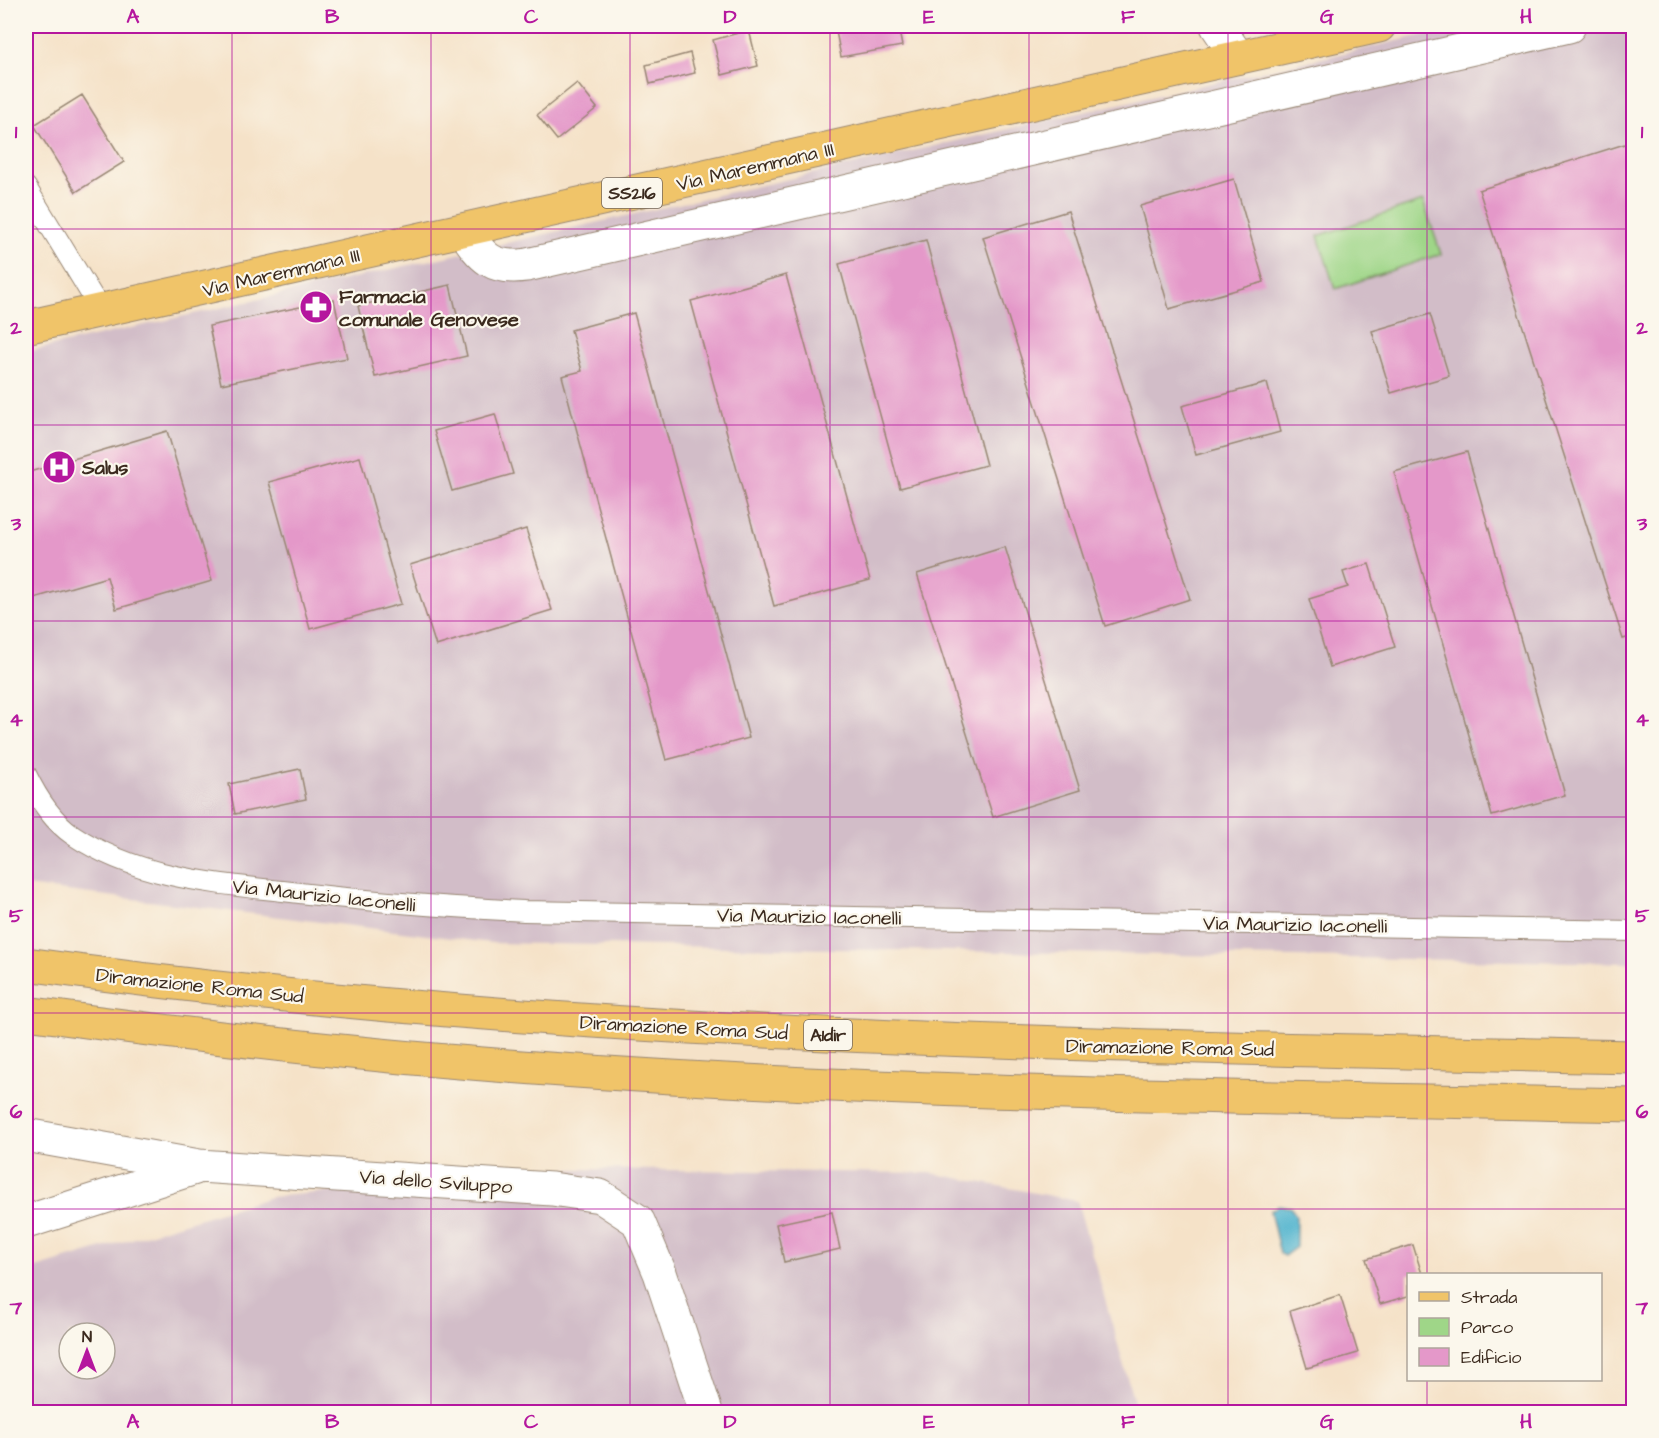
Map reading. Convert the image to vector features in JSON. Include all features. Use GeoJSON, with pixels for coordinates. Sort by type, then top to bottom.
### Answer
{"type":"FeatureCollection","features":[{"type":"Feature","properties":{"kind":"main road","name":"Via Maremmana III"},"geometry":{"type":"LineString","coordinates":[[26,327],[102,312],[1379,26]]}},
{"type":"Feature","properties":{"kind":"main road","name":"Diramazione Roma Sud"},"geometry":{"type":"LineString","coordinates":[[26,964],[257,992],[601,1023],[1054,1044],[1634,1057]]}},
{"type":"Feature","properties":{"kind":"main road"},"geometry":{"type":"LineString","coordinates":[[26,1013],[340,1050],[505,1066],[683,1077],[1056,1093],[1634,1105]]}},
{"type":"Feature","properties":{"kind":"street"},"geometry":{"type":"LineString","coordinates":[[1216,26],[1238,57]]}},
{"type":"Feature","properties":{"kind":"street"},"geometry":{"type":"LineString","coordinates":[[464,231],[478,252],[491,262],[508,267],[527,265],[1569,26]]}},
{"type":"Feature","properties":{"kind":"street","name":"Via dello Sviluppo"},"geometry":{"type":"LineString","coordinates":[[26,1135],[199,1166],[552,1189],[600,1196],[638,1221],[660,1273],[706,1413]]}},
{"type":"Feature","properties":{"kind":"street"},"geometry":{"type":"LineString","coordinates":[[26,1222],[199,1166]]}},
{"type":"Feature","properties":{"kind":"lane"},"geometry":{"type":"LineString","coordinates":[[26,188],[102,312]]}},
{"type":"Feature","properties":{"kind":"lane","name":"Via Maurizio Iaconelli"},"geometry":{"type":"LineString","coordinates":[[26,774],[42,804],[71,834],[138,867],[202,881],[389,904],[536,911],[1634,931]]}},
{"type":"Feature","properties":{"kind":"shaded area"},"geometry":{"type":"Polygon","coordinates":[[[1463,26],[1633,26],[1633,963],[491,943],[26,886],[26,352],[1463,26]]]}},
{"type":"Feature","properties":{"kind":"shaded area"},"geometry":{"type":"Polygon","coordinates":[[[574,1169],[931,1173],[1077,1201],[1137,1412],[26,1412],[26,1271],[271,1197],[574,1169]]]}},
{"type":"Feature","properties":{"kind":"green space"},"geometry":{"type":"Polygon","coordinates":[[[1423,201],[1441,254],[1335,289],[1318,236],[1423,201]]]}},
{"type":"Feature","properties":{"kind":"water"},"geometry":{"type":"Polygon","coordinates":[[[1278,1206],[1290,1207],[1296,1215],[1296,1247],[1284,1256],[1280,1254],[1270,1211],[1278,1206]]]}},
{"type":"Feature","properties":{"kind":"building"},"geometry":{"type":"Polygon","coordinates":[[[835,26],[898,26],[902,46],[841,57],[835,26]]]}},
{"type":"Feature","properties":{"kind":"building"},"geometry":{"type":"Polygon","coordinates":[[[749,30],[758,66],[722,75],[713,40],[749,30]]]}},
{"type":"Feature","properties":{"kind":"building"},"geometry":{"type":"Polygon","coordinates":[[[690,53],[695,73],[650,84],[646,65],[690,53]]]}},
{"type":"Feature","properties":{"kind":"building"},"geometry":{"type":"Polygon","coordinates":[[[577,83],[597,108],[557,140],[537,115],[577,83]]]}},
{"type":"Feature","properties":{"kind":"building"},"geometry":{"type":"Polygon","coordinates":[[[82,95],[124,162],[76,192],[34,125],[82,95]]]}},
{"type":"Feature","properties":{"kind":"building"},"geometry":{"type":"Polygon","coordinates":[[[1634,141],[1634,636],[1623,639],[1479,190],[1634,141]]]}},
{"type":"Feature","properties":{"kind":"building"},"geometry":{"type":"Polygon","coordinates":[[[1234,179],[1264,282],[1169,309],[1140,206],[1234,179]]]}},
{"type":"Feature","properties":{"kind":"building"},"geometry":{"type":"Polygon","coordinates":[[[1068,211],[1190,599],[1105,626],[983,237],[1068,211]]]}},
{"type":"Feature","properties":{"kind":"building"},"geometry":{"type":"Polygon","coordinates":[[[926,240],[986,465],[900,488],[839,264],[926,240]]]}},
{"type":"Feature","properties":{"kind":"building"},"geometry":{"type":"Polygon","coordinates":[[[786,275],[870,580],[774,606],[691,301],[786,275]]]}},
{"type":"Feature","properties":{"kind":"building"},"geometry":{"type":"Polygon","coordinates":[[[450,285],[467,356],[375,377],[358,306],[450,285]]]}},
{"type":"Feature","properties":{"kind":"building"},"geometry":{"type":"Polygon","coordinates":[[[334,300],[347,358],[221,384],[209,326],[334,300]]]}},
{"type":"Feature","properties":{"kind":"building"},"geometry":{"type":"Polygon","coordinates":[[[634,313],[749,738],[666,760],[562,376],[582,371],[571,330],[634,313]]]}},
{"type":"Feature","properties":{"kind":"building"},"geometry":{"type":"Polygon","coordinates":[[[1430,314],[1449,376],[1391,393],[1372,331],[1430,314]]]}},
{"type":"Feature","properties":{"kind":"building"},"geometry":{"type":"Polygon","coordinates":[[[1267,383],[1280,432],[1196,455],[1182,406],[1267,383]]]}},
{"type":"Feature","properties":{"kind":"building"},"geometry":{"type":"Polygon","coordinates":[[[495,414],[513,474],[452,491],[434,431],[495,414]]]}},
{"type":"Feature","properties":{"kind":"building"},"geometry":{"type":"Polygon","coordinates":[[[167,431],[212,581],[116,609],[107,577],[27,600],[26,473],[167,431]]]}},
{"type":"Feature","properties":{"kind":"building"},"geometry":{"type":"Polygon","coordinates":[[[1467,452],[1565,795],[1492,816],[1394,472],[1467,452]]]}},
{"type":"Feature","properties":{"kind":"building"},"geometry":{"type":"Polygon","coordinates":[[[360,457],[401,604],[310,629],[269,482],[360,457]]]}},
{"type":"Feature","properties":{"kind":"building"},"geometry":{"type":"Polygon","coordinates":[[[526,529],[552,610],[436,646],[410,565],[526,529]]]}},
{"type":"Feature","properties":{"kind":"building"},"geometry":{"type":"Polygon","coordinates":[[[1005,547],[1080,790],[993,817],[917,574],[1005,547]]]}},
{"type":"Feature","properties":{"kind":"building"},"geometry":{"type":"Polygon","coordinates":[[[1369,564],[1395,647],[1330,667],[1309,599],[1348,587],[1343,572],[1369,564]]]}},
{"type":"Feature","properties":{"kind":"building"},"geometry":{"type":"Polygon","coordinates":[[[300,769],[306,799],[235,814],[229,784],[300,769]]]}},
{"type":"Feature","properties":{"kind":"building"},"geometry":{"type":"Polygon","coordinates":[[[832,1212],[840,1249],[784,1262],[776,1224],[832,1212]]]}},
{"type":"Feature","properties":{"kind":"building"},"geometry":{"type":"Polygon","coordinates":[[[1413,1245],[1422,1273],[1407,1273],[1407,1296],[1380,1304],[1366,1259],[1413,1245]]]}},
{"type":"Feature","properties":{"kind":"building"},"geometry":{"type":"Polygon","coordinates":[[[1340,1295],[1358,1353],[1307,1368],[1290,1311],[1340,1295]]]}},
{"type":"Feature","properties":{"kind":"place","name":"Farmacia comunale Genovese"},"geometry":{"type":"Point","coordinates":[316,307]}},
{"type":"Feature","properties":{"kind":"place","name":"Salus"},"geometry":{"type":"Point","coordinates":[59,467]}}]}
